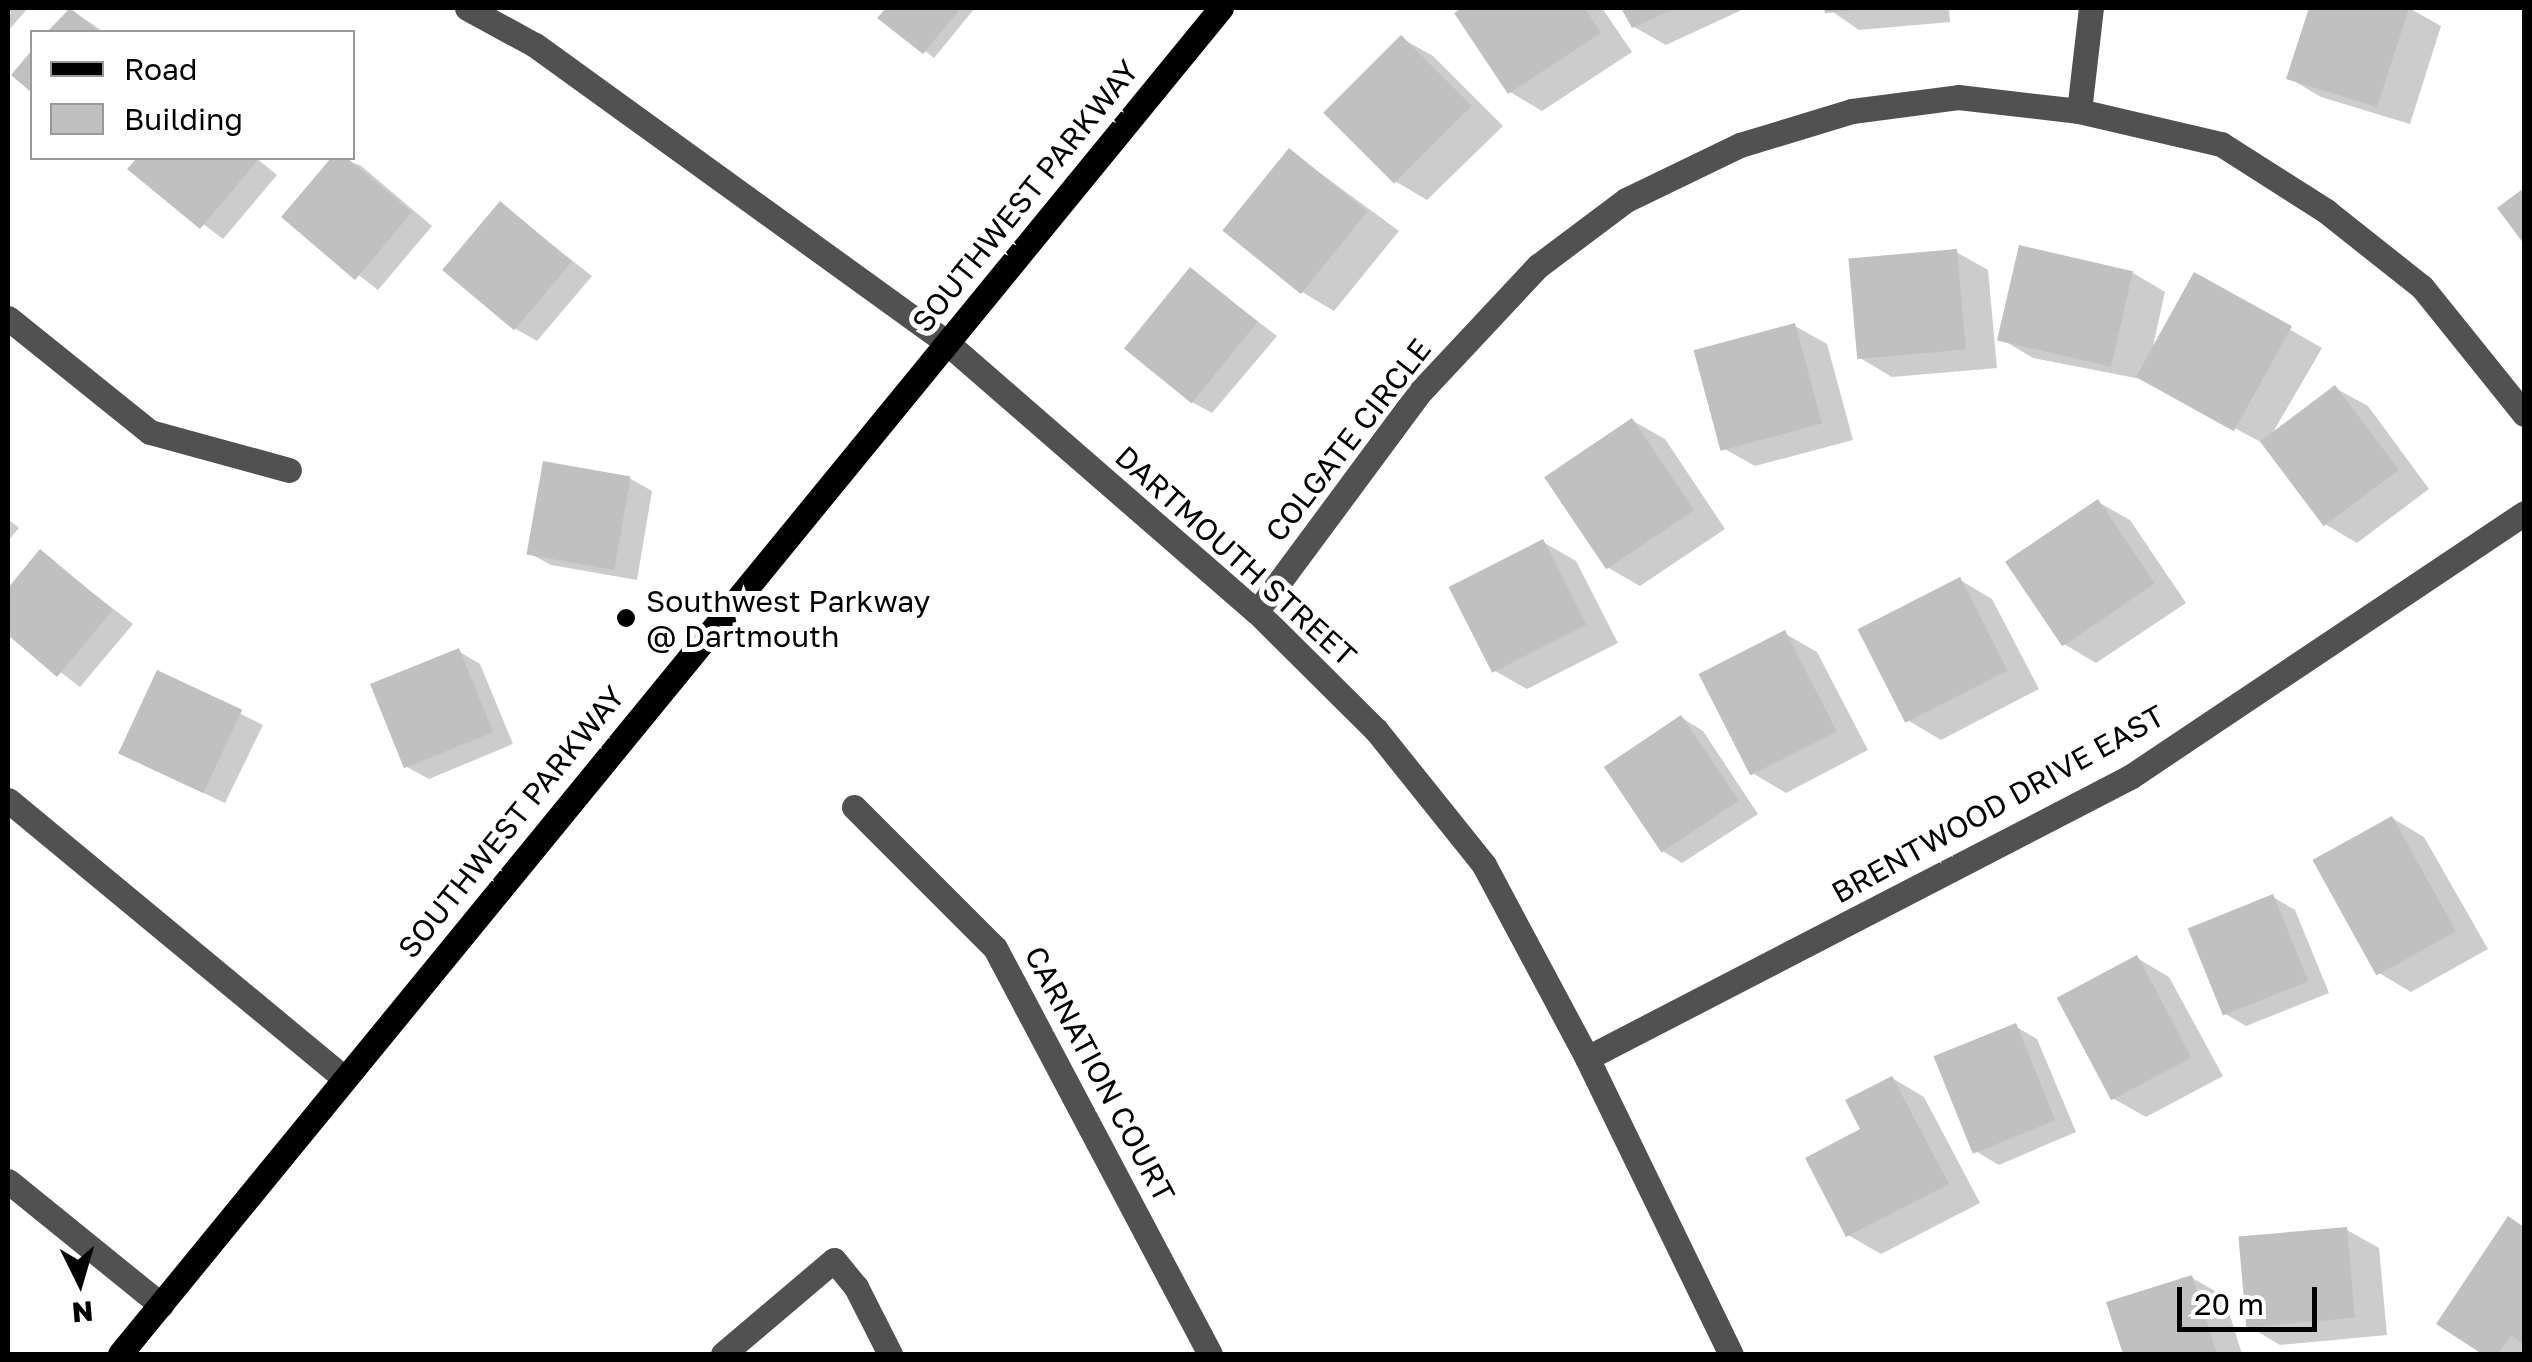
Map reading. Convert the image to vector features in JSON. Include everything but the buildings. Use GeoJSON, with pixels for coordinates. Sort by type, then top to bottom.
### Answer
{"type":"FeatureCollection","features":[{"type":"Feature","properties":{"kind":"main road","name":"SOUTHWEST PARKWAY"},"geometry":{"type":"LineString","coordinates":[[120,1354],[1221,8]]}},
{"type":"Feature","properties":{"kind":"street","name":"DARTMOUTH STREET"},"geometry":{"type":"LineString","coordinates":[[468,8],[535,45],[946,342],[1257,612],[1376,730],[1484,865],[1588,1058],[1731,1354]]}},
{"type":"Feature","properties":{"kind":"street"},"geometry":{"type":"LineString","coordinates":[[2080,111],[2091,8]]}},
{"type":"Feature","properties":{"kind":"street","name":"COLGATE CIRCLE"},"geometry":{"type":"LineString","coordinates":[[1257,612],[1419,393],[1538,266],[1626,200],[1740,145],[1852,111],[1958,97],[2080,111],[2221,144],[2326,212],[2422,287],[2524,414]]}},
{"type":"Feature","properties":{"kind":"street"},"geometry":{"type":"LineString","coordinates":[[8,318],[150,432],[289,470]]}},
{"type":"Feature","properties":{"kind":"street","name":"BRENTWOOD DRIVE EAST"},"geometry":{"type":"LineString","coordinates":[[1588,1058],[2130,776],[2524,513]]}},
{"type":"Feature","properties":{"kind":"street"},"geometry":{"type":"LineString","coordinates":[[8,800],[344,1078]]}},
{"type":"Feature","properties":{"kind":"street","name":"CARNATION COURT"},"geometry":{"type":"LineString","coordinates":[[854,808],[995,948],[1210,1354]]}},
{"type":"Feature","properties":{"kind":"street"},"geometry":{"type":"LineString","coordinates":[[8,1181],[161,1305]]}},
{"type":"Feature","properties":{"kind":"street"},"geometry":{"type":"LineString","coordinates":[[726,1351],[834,1260],[856,1287],[890,1354]]}},
{"type":"Feature","properties":{"kind":"place","name":"Southwest Parkway @ Dartmouth"},"geometry":{"type":"Point","coordinates":[626,618]}}]}
